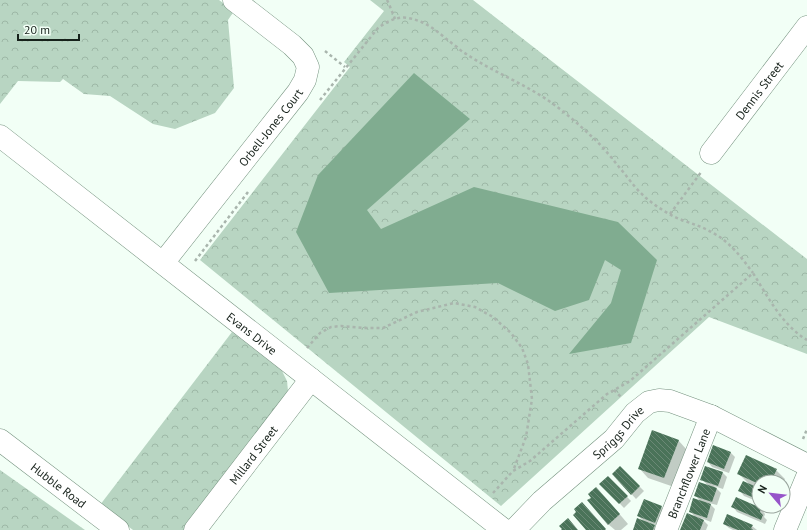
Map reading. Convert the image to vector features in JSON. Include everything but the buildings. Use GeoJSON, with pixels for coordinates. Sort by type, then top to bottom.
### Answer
{"type":"FeatureCollection","features":[{"type":"Feature","properties":{"kind":"street","name":"Orbell-Jones Court"},"geometry":{"type":"LineString","coordinates":[[171,269],[305,80],[308,67],[303,56],[292,45],[234,0]]}},
{"type":"Feature","properties":{"kind":"street","name":"Dennis Street"},"geometry":{"type":"LineString","coordinates":[[711,153],[807,27]]}},
{"type":"Feature","properties":{"kind":"street","name":"Evans Drive"},"geometry":{"type":"LineString","coordinates":[[0,136],[504,530]]}},
{"type":"Feature","properties":{"kind":"street","name":"Millard Street"},"geometry":{"type":"LineString","coordinates":[[195,530],[312,379]]}},
{"type":"Feature","properties":{"kind":"street","name":"Spriggs Drive"},"geometry":{"type":"LineString","coordinates":[[514,530],[542,501],[614,439],[635,414],[649,402],[659,400],[670,401],[711,416],[807,465]]}},
{"type":"Feature","properties":{"kind":"street","name":"Branchflower Lane"},"geometry":{"type":"LineString","coordinates":[[666,530],[711,416]]}},
{"type":"Feature","properties":{"kind":"street","name":"Hubble Road"},"geometry":{"type":"LineString","coordinates":[[0,440],[118,530]]}},
{"type":"Feature","properties":{"kind":"street"},"geometry":{"type":"LineString","coordinates":[[786,530],[807,478]]}},
{"type":"Feature","properties":{"kind":"path"},"geometry":{"type":"LineString","coordinates":[[387,0],[395,19]]}},
{"type":"Feature","properties":{"kind":"path"},"geometry":{"type":"LineString","coordinates":[[316,105],[378,28],[395,19],[407,18],[421,22],[435,29],[458,49],[475,60],[544,97],[569,116],[599,144],[645,198],[657,207],[714,233],[725,241],[734,249],[753,273],[780,316],[801,337],[807,340]]}},
{"type":"Feature","properties":{"kind":"path"},"geometry":{"type":"LineString","coordinates":[[670,214],[700,174],[711,153]]}},
{"type":"Feature","properties":{"kind":"path"},"geometry":{"type":"LineString","coordinates":[[171,269],[195,262],[253,186]]}},
{"type":"Feature","properties":{"kind":"path"},"geometry":{"type":"LineString","coordinates":[[493,493],[513,471],[530,461],[607,394],[630,381],[753,273]]}},
{"type":"Feature","properties":{"kind":"path"},"geometry":{"type":"LineString","coordinates":[[307,348],[320,333],[331,327],[383,328],[417,312],[454,303],[475,307],[493,317],[511,333],[522,348],[528,364],[532,399],[526,437],[513,471]]}},
{"type":"Feature","properties":{"kind":"green space"},"geometry":{"type":"Polygon","coordinates":[[[0,0],[219,0],[234,11],[228,20],[234,88],[215,113],[175,129],[153,124],[110,96],[84,94],[63,79],[60,82],[18,81],[0,104],[0,0]]]}},
{"type":"Feature","properties":{"kind":"green space"},"geometry":{"type":"Polygon","coordinates":[[[370,0],[473,0],[807,259],[807,354],[709,317],[501,506],[200,260],[350,67],[344,62],[384,11],[370,0]]]}},
{"type":"Feature","properties":{"kind":"green space"},"geometry":{"type":"Polygon","coordinates":[[[232,332],[282,371],[287,381],[288,391],[283,400],[184,530],[133,530],[100,505],[232,332]]]}},
{"type":"Feature","properties":{"kind":"green space"},"geometry":{"type":"Polygon","coordinates":[[[0,470],[85,530],[0,530],[0,470]]]}},
{"type":"Feature","properties":{"kind":"shaded area"},"geometry":{"type":"Polygon","coordinates":[[[414,73],[470,119],[367,210],[381,229],[474,187],[618,222],[657,260],[631,343],[569,354],[611,303],[621,270],[605,260],[589,300],[555,311],[498,283],[329,293],[296,232],[318,175],[414,73]]]}}]}
